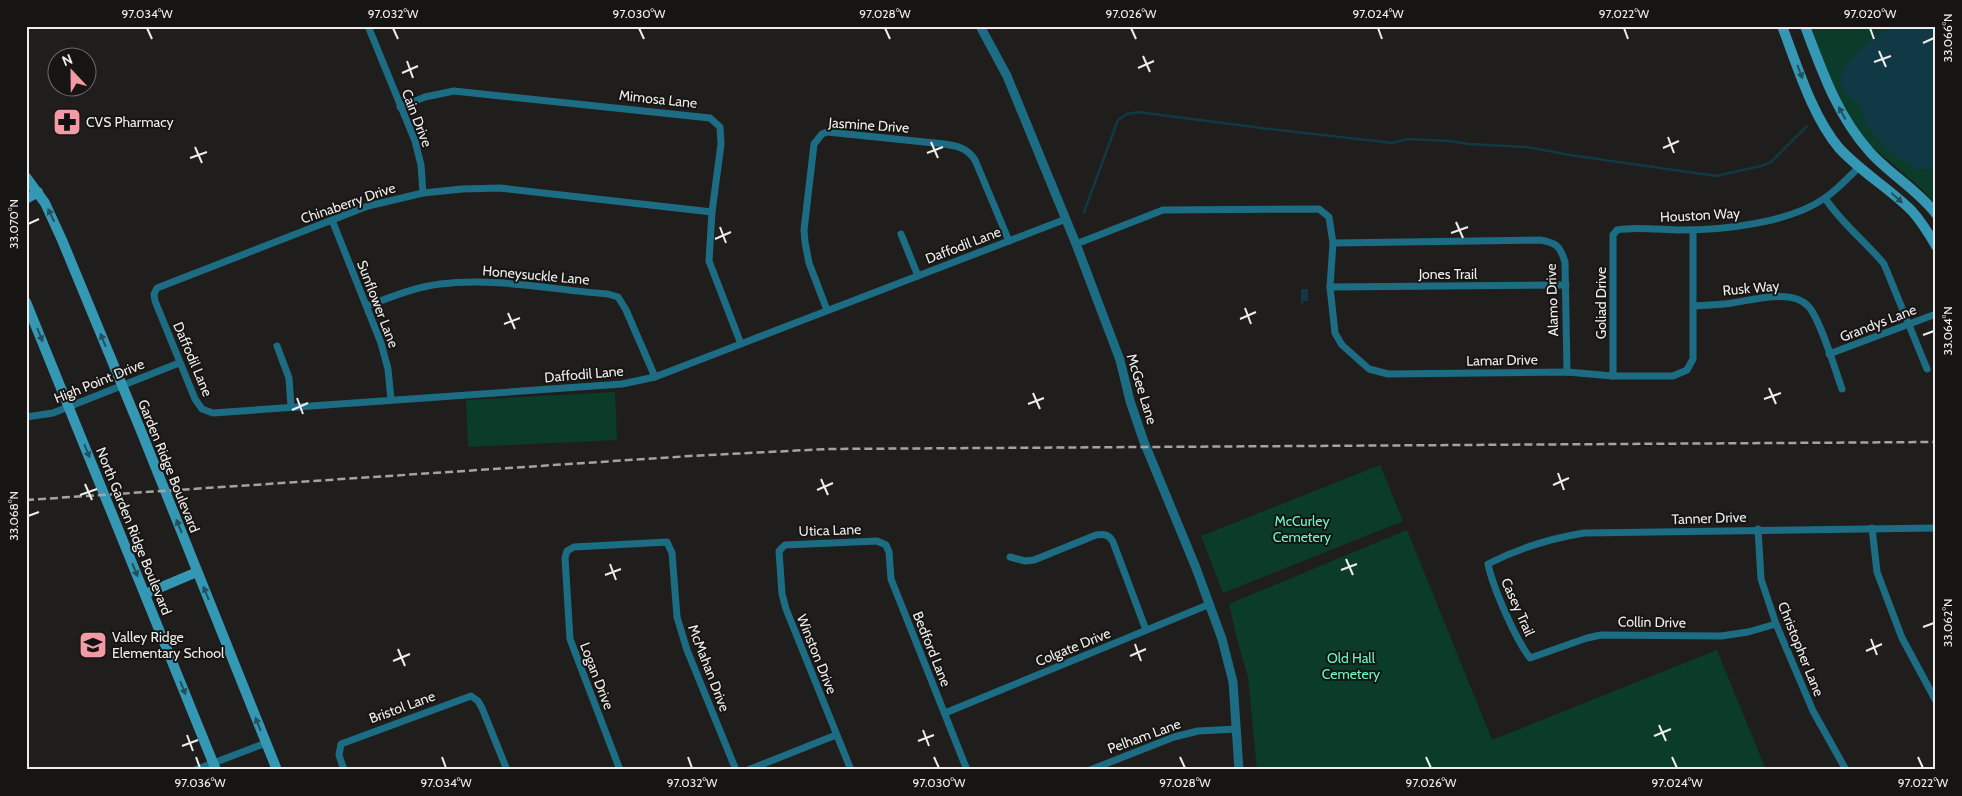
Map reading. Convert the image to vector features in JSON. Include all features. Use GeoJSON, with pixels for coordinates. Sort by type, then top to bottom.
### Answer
{"type":"FeatureCollection","features":[{"type":"Feature","properties":{"kind":"main road"},"geometry":{"type":"LineString","coordinates":[[1782,26],[1809,95],[1839,147],[1859,167],[1914,213],[1936,246]]}},
{"type":"Feature","properties":{"kind":"main road"},"geometry":{"type":"LineString","coordinates":[[1804,26],[1834,99],[1849,126],[1870,152],[1936,214]]}},
{"type":"Feature","properties":{"kind":"main road"},"geometry":{"type":"LineString","coordinates":[[1859,167],[1870,152]]}},
{"type":"Feature","properties":{"kind":"main road","name":"Garden Ridge Boulevard"},"geometry":{"type":"LineString","coordinates":[[26,177],[38,192],[56,224],[276,770]]}},
{"type":"Feature","properties":{"kind":"main road"},"geometry":{"type":"LineString","coordinates":[[26,199],[38,192]]}},
{"type":"Feature","properties":{"kind":"main road","name":"North Garden Ridge Boulevard"},"geometry":{"type":"LineString","coordinates":[[26,302],[215,766]]}},
{"type":"Feature","properties":{"kind":"main road"},"geometry":{"type":"LineString","coordinates":[[145,594],[197,572]]}},
{"type":"Feature","properties":{"kind":"street","name":"Cain Drive"},"geometry":{"type":"LineString","coordinates":[[368,26],[415,141],[419,157],[423,193]]}},
{"type":"Feature","properties":{"kind":"street","name":"McGee Lane"},"geometry":{"type":"LineString","coordinates":[[980,26],[1007,76],[1076,244],[1120,360],[1130,401],[1144,442],[1210,604],[1229,661],[1235,701],[1239,770]]}},
{"type":"Feature","properties":{"kind":"street","name":"Mimosa Lane"},"geometry":{"type":"LineString","coordinates":[[400,107],[425,97],[454,91],[704,116],[715,122],[720,127],[721,144],[712,212],[709,261],[741,344]]}},
{"type":"Feature","properties":{"kind":"street","name":"Jasmine Drive"},"geometry":{"type":"LineString","coordinates":[[827,310],[809,263],[804,230],[814,144],[822,134],[827,132],[944,144],[967,150],[975,160],[1008,241]]}},
{"type":"Feature","properties":{"kind":"street","name":"Houston Way"},"geometry":{"type":"LineString","coordinates":[[1616,230],[1693,230],[1753,224],[1786,215],[1825,198],[1859,167]]}},
{"type":"Feature","properties":{"kind":"street","name":"Chinaberry Drive"},"geometry":{"type":"LineString","coordinates":[[154,294],[157,288],[368,206],[423,193],[500,188],[712,212]]}},
{"type":"Feature","properties":{"kind":"street"},"geometry":{"type":"LineString","coordinates":[[1825,198],[1835,214],[1870,247],[1884,264],[1927,369]]}},
{"type":"Feature","properties":{"kind":"street","name":"Lamar Drive"},"geometry":{"type":"LineString","coordinates":[[1076,244],[1163,210],[1319,209],[1329,217],[1333,244],[1330,287],[1335,333],[1342,345],[1369,368],[1388,374],[1567,372],[1613,376],[1672,376],[1687,370],[1693,360],[1693,230]]}},
{"type":"Feature","properties":{"kind":"street","name":"Sunflower Lane"},"geometry":{"type":"LineString","coordinates":[[332,220],[367,306],[388,369],[391,400]]}},
{"type":"Feature","properties":{"kind":"street","name":"Daffodil Lane"},"geometry":{"type":"LineString","coordinates":[[154,294],[179,363],[198,406],[213,413],[622,384],[655,377],[1066,220]]}},
{"type":"Feature","properties":{"kind":"street","name":"Goliad Drive"},"geometry":{"type":"LineString","coordinates":[[1613,376],[1613,235],[1616,230]]}},
{"type":"Feature","properties":{"kind":"street"},"geometry":{"type":"LineString","coordinates":[[902,234],[918,276]]}},
{"type":"Feature","properties":{"kind":"street","name":"Alamo Drive"},"geometry":{"type":"LineString","coordinates":[[1333,244],[1540,240],[1554,242],[1562,251],[1565,262],[1567,372]]}},
{"type":"Feature","properties":{"kind":"street","name":"Honeysuckle Lane"},"geometry":{"type":"LineString","coordinates":[[367,306],[421,288],[456,282],[506,283],[608,294],[618,297],[626,310],[655,377]]}},
{"type":"Feature","properties":{"kind":"street","name":"Jones Trail"},"geometry":{"type":"LineString","coordinates":[[1330,287],[1566,286]]}},
{"type":"Feature","properties":{"kind":"street","name":"Rusk Way"},"geometry":{"type":"LineString","coordinates":[[1693,306],[1778,296],[1794,298],[1809,306],[1818,324],[1842,389]]}},
{"type":"Feature","properties":{"kind":"street","name":"Grandys Lane"},"geometry":{"type":"LineString","coordinates":[[1829,354],[1936,314]]}},
{"type":"Feature","properties":{"kind":"street"},"geometry":{"type":"LineString","coordinates":[[277,346],[289,378],[291,407]]}},
{"type":"Feature","properties":{"kind":"street","name":"High Point Drive"},"geometry":{"type":"LineString","coordinates":[[26,418],[52,413],[179,363]]}},
{"type":"Feature","properties":{"kind":"street"},"geometry":{"type":"LineString","coordinates":[[1872,528],[1877,572],[1902,638],[1936,701]]}},
{"type":"Feature","properties":{"kind":"street","name":"Tanner Drive"},"geometry":{"type":"LineString","coordinates":[[1488,564],[1503,556],[1559,537],[1584,533],[1758,529],[1936,528]]}},
{"type":"Feature","properties":{"kind":"street","name":"Christopher Lane"},"geometry":{"type":"LineString","coordinates":[[1758,529],[1761,580],[1776,624],[1813,711],[1846,770]]}},
{"type":"Feature","properties":{"kind":"street"},"geometry":{"type":"LineString","coordinates":[[1010,557],[1025,561],[1034,560],[1096,535],[1104,534],[1108,536],[1113,542],[1146,630]]}},
{"type":"Feature","properties":{"kind":"street","name":"Utica Lane"},"geometry":{"type":"LineString","coordinates":[[785,545],[877,541]]}},
{"type":"Feature","properties":{"kind":"street","name":"Bedford Lane"},"geometry":{"type":"LineString","coordinates":[[877,541],[886,545],[889,552],[891,580],[967,770]]}},
{"type":"Feature","properties":{"kind":"street","name":"McMahan Drive"},"geometry":{"type":"LineString","coordinates":[[564,558],[567,551],[574,547],[667,542],[672,553],[677,617],[687,650],[736,770]]}},
{"type":"Feature","properties":{"kind":"street","name":"Winston Drive"},"geometry":{"type":"LineString","coordinates":[[785,545],[779,551],[782,594],[786,609],[851,770]]}},
{"type":"Feature","properties":{"kind":"street","name":"Logan Drive"},"geometry":{"type":"LineString","coordinates":[[564,558],[570,639],[620,770]]}},
{"type":"Feature","properties":{"kind":"street","name":"Casey Trail"},"geometry":{"type":"LineString","coordinates":[[1488,564],[1491,577],[1522,647],[1530,658]]}},
{"type":"Feature","properties":{"kind":"street","name":"Colgate Drive"},"geometry":{"type":"LineString","coordinates":[[945,713],[1210,604]]}},
{"type":"Feature","properties":{"kind":"street","name":"Collin Drive"},"geometry":{"type":"LineString","coordinates":[[1530,658],[1601,635],[1721,636],[1748,632],[1776,624]]}},
{"type":"Feature","properties":{"kind":"street","name":"Bristol Lane"},"geometry":{"type":"LineString","coordinates":[[344,770],[339,755],[340,746],[353,738],[466,696],[471,696],[482,708],[507,770]]}},
{"type":"Feature","properties":{"kind":"street","name":"Pelham Lane"},"geometry":{"type":"LineString","coordinates":[[1090,770],[1174,737],[1198,731],[1237,729]]}},
{"type":"Feature","properties":{"kind":"street"},"geometry":{"type":"LineString","coordinates":[[748,770],[836,735]]}},
{"type":"Feature","properties":{"kind":"street"},"geometry":{"type":"LineString","coordinates":[[195,770],[215,766],[266,743]]}},
{"type":"Feature","properties":{"kind":"green space"},"geometry":{"type":"Polygon","coordinates":[[[1811,26],[1936,26],[1936,206],[1922,189],[1869,144],[1852,124],[1831,85],[1811,26]]]}},
{"type":"Feature","properties":{"kind":"green space"},"geometry":{"type":"Polygon","coordinates":[[[615,392],[617,440],[468,447],[466,400],[615,392]]]}},
{"type":"Feature","properties":{"kind":"green space","name":"McCurley Cemetery"},"geometry":{"type":"Polygon","coordinates":[[[1380,465],[1403,521],[1223,593],[1201,536],[1380,465]]]}},
{"type":"Feature","properties":{"kind":"green space","name":"Old Hall Cemetery"},"geometry":{"type":"Polygon","coordinates":[[[1407,530],[1492,740],[1717,650],[1766,770],[1257,770],[1248,677],[1229,604],[1407,530]]]}},
{"type":"Feature","properties":{"kind":"water"},"geometry":{"type":"Polygon","coordinates":[[[1893,26],[1936,26],[1936,167],[1917,170],[1891,153],[1864,123],[1862,108],[1844,93],[1840,79],[1846,65],[1871,40],[1893,26]]]}},
{"type":"Feature","properties":{"kind":"water"},"geometry":{"type":"Polygon","coordinates":[[[1301,289],[1308,289],[1308,301],[1303,301],[1303,305],[1301,305],[1301,289]]]}},
{"type":"Feature","properties":{"kind":"waterway"},"geometry":{"type":"LineString","coordinates":[[1865,26],[1880,37]]}},
{"type":"Feature","properties":{"kind":"waterway"},"geometry":{"type":"LineString","coordinates":[[1084,212],[1118,120],[1127,114],[1138,112],[1393,143],[1407,139],[1527,147],[1716,176],[1771,162],[1807,126]]}},
{"type":"Feature","properties":{"kind":"railway"},"geometry":{"type":"LineString","coordinates":[[26,500],[690,456],[827,449],[1936,442]]}},
{"type":"Feature","properties":{"kind":"place","name":"CVS Pharmacy"},"geometry":{"type":"Point","coordinates":[67,122]}},
{"type":"Feature","properties":{"kind":"place","name":"Valley Ridge Elementary School"},"geometry":{"type":"Point","coordinates":[93,645]}}]}
